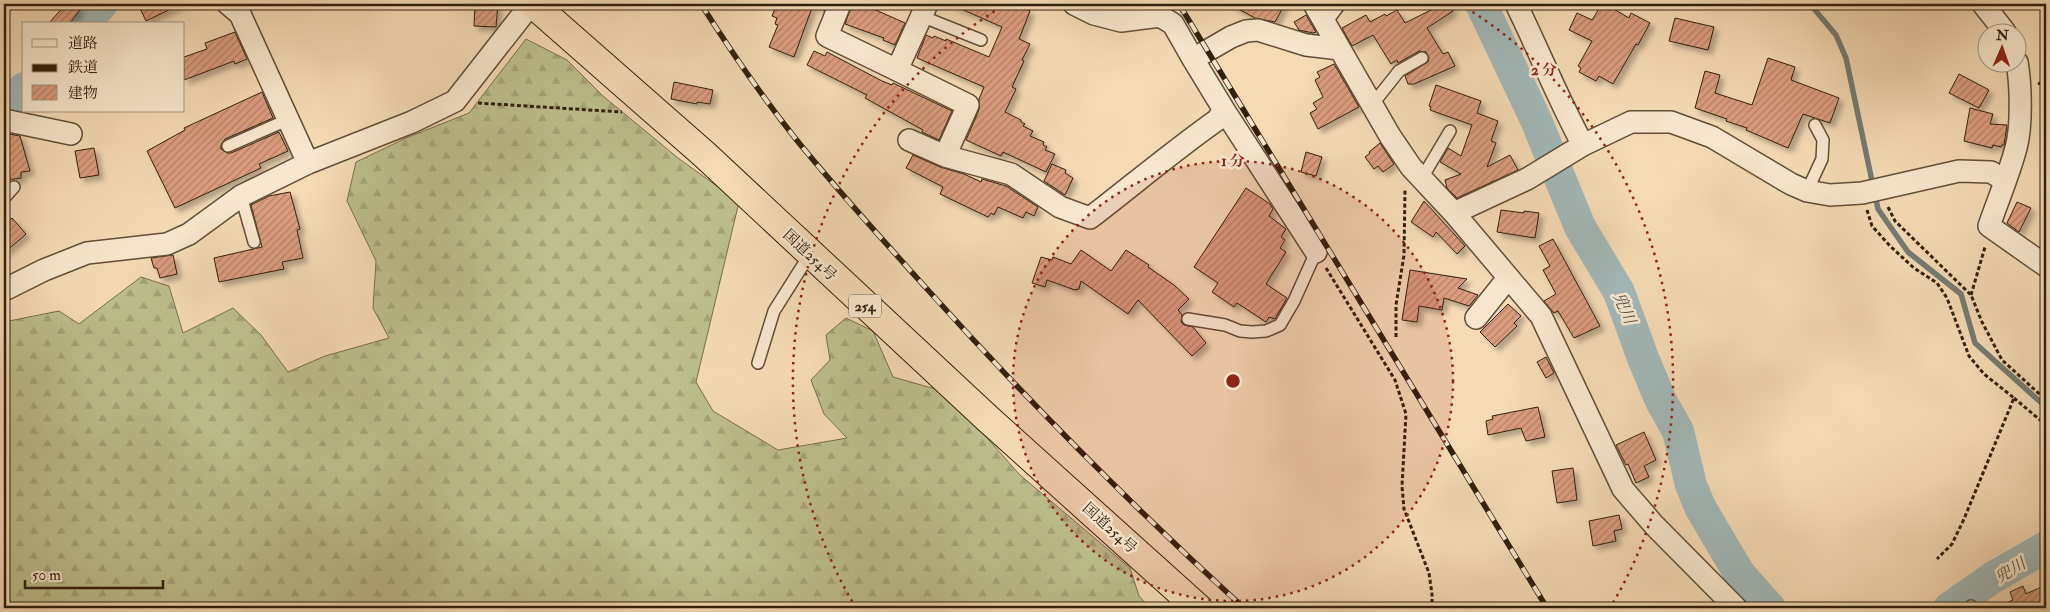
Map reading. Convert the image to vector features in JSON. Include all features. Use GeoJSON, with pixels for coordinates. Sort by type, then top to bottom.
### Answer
{"type":"FeatureCollection","features":[{"type":"Feature","properties":{"kind":"highway","name":"国道254号"},"geometry":{"type":"LineString","coordinates":[[532,4],[705,155],[987,418],[1198,608]]}},
{"type":"Feature","properties":{"kind":"street"},"geometry":{"type":"LineString","coordinates":[[228,4],[240,14],[308,163]]}},
{"type":"Feature","properties":{"kind":"street"},"geometry":{"type":"LineString","coordinates":[[4,290],[44,270],[87,253],[167,244],[188,234],[241,196],[308,163],[412,122],[455,101],[532,4]]}},
{"type":"Feature","properties":{"kind":"street"},"geometry":{"type":"LineString","coordinates":[[840,4],[827,36],[968,105],[945,156]]}},
{"type":"Feature","properties":{"kind":"street"},"geometry":{"type":"LineString","coordinates":[[1074,4],[1094,14],[1121,21],[1160,16],[1172,24],[1224,110],[1316,252]]}},
{"type":"Feature","properties":{"kind":"street"},"geometry":{"type":"LineString","coordinates":[[1314,4],[1390,136],[1416,173],[1454,213],[1541,316],[1624,489],[1654,525],[1736,608]]}},
{"type":"Feature","properties":{"kind":"street"},"geometry":{"type":"LineString","coordinates":[[1516,4],[1532,36],[1563,109],[1577,149]]}},
{"type":"Feature","properties":{"kind":"street"},"geometry":{"type":"LineString","coordinates":[[1983,4],[1997,22]]}},
{"type":"Feature","properties":{"kind":"street"},"geometry":{"type":"LineString","coordinates":[[897,70],[924,10]]}},
{"type":"Feature","properties":{"kind":"street"},"geometry":{"type":"LineString","coordinates":[[1193,59],[1231,36],[1246,31],[1258,30],[1306,45],[1340,49]]}},
{"type":"Feature","properties":{"kind":"street"},"geometry":{"type":"LineString","coordinates":[[2019,72],[2020,108],[2016,147],[1989,226],[2046,266]]}},
{"type":"Feature","properties":{"kind":"street"},"geometry":{"type":"LineString","coordinates":[[908,140],[945,156],[1011,174],[1060,207],[1090,218],[1150,169],[1217,120],[1224,110]]}},
{"type":"Feature","properties":{"kind":"street"},"geometry":{"type":"LineString","coordinates":[[4,120],[71,134]]}},
{"type":"Feature","properties":{"kind":"street"},"geometry":{"type":"LineString","coordinates":[[1454,213],[1527,179],[1577,149],[1631,122],[1672,122],[1712,137],[1791,184],[1807,191],[1830,194],[1862,193],[1959,171],[1991,172],[2004,180]]}},
{"type":"Feature","properties":{"kind":"street"},"geometry":{"type":"LineString","coordinates":[[1476,318],[1508,278]]}},
{"type":"Feature","properties":{"kind":"lane"},"geometry":{"type":"LineString","coordinates":[[1325,24],[1340,4]]}},
{"type":"Feature","properties":{"kind":"lane"},"geometry":{"type":"LineString","coordinates":[[924,10],[981,40]]}},
{"type":"Feature","properties":{"kind":"lane"},"geometry":{"type":"LineString","coordinates":[[1372,105],[1399,71],[1422,58]]}},
{"type":"Feature","properties":{"kind":"lane"},"geometry":{"type":"LineString","coordinates":[[228,146],[287,120]]}},
{"type":"Feature","properties":{"kind":"lane"},"geometry":{"type":"LineString","coordinates":[[1807,191],[1822,158],[1824,140],[1815,125]]}},
{"type":"Feature","properties":{"kind":"lane"},"geometry":{"type":"LineString","coordinates":[[1416,173],[1450,131]]}},
{"type":"Feature","properties":{"kind":"lane"},"geometry":{"type":"LineString","coordinates":[[4,198],[14,187]]}},
{"type":"Feature","properties":{"kind":"lane"},"geometry":{"type":"LineString","coordinates":[[241,196],[254,242]]}},
{"type":"Feature","properties":{"kind":"lane"},"geometry":{"type":"LineString","coordinates":[[1188,319],[1252,332],[1266,331],[1280,326],[1294,301],[1316,252]]}},
{"type":"Feature","properties":{"kind":"lane"},"geometry":{"type":"LineString","coordinates":[[758,363],[774,310],[810,254]]}},
{"type":"Feature","properties":{"kind":"path"},"geometry":{"type":"LineString","coordinates":[[455,101],[657,114]]}},
{"type":"Feature","properties":{"kind":"path"},"geometry":{"type":"LineString","coordinates":[[1396,338],[1396,305],[1404,255],[1405,184],[1416,173]]}},
{"type":"Feature","properties":{"kind":"path"},"geometry":{"type":"LineString","coordinates":[[1884,188],[1888,207],[1895,221],[1972,295],[1982,322],[2002,360],[2046,400]]}},
{"type":"Feature","properties":{"kind":"path"},"geometry":{"type":"LineString","coordinates":[[1862,193],[1872,226],[1914,268],[1937,283],[1947,298],[1969,356],[1984,374],[2046,425]]}},
{"type":"Feature","properties":{"kind":"path"},"geometry":{"type":"LineString","coordinates":[[1972,295],[1984,256],[1989,226]]}},
{"type":"Feature","properties":{"kind":"path"},"geometry":{"type":"LineString","coordinates":[[1316,252],[1395,380],[1406,414],[1402,486],[1404,509],[1429,573],[1432,608]]}},
{"type":"Feature","properties":{"kind":"path"},"geometry":{"type":"LineString","coordinates":[[1937,559],[1952,544],[1964,519],[2014,398]]}},
{"type":"Feature","properties":{"kind":"green space"},"geometry":{"type":"Polygon","coordinates":[[[526,39],[567,60],[603,96],[678,158],[739,202],[696,382],[713,411],[778,450],[847,438],[824,414],[811,380],[830,360],[826,335],[846,318],[873,331],[893,377],[939,390],[987,438],[1020,475],[1130,568],[1139,596],[1150,608],[4,608],[4,322],[59,311],[79,324],[141,277],[169,286],[183,333],[233,308],[261,335],[288,372],[325,356],[389,338],[373,308],[376,261],[347,201],[356,162],[406,138],[469,113],[526,39]]]}},
{"type":"Feature","properties":{"kind":"building"},"geometry":{"type":"Polygon","coordinates":[[[66,4],[73,4],[80,10],[71,22],[50,22],[66,4]]]}},
{"type":"Feature","properties":{"kind":"building"},"geometry":{"type":"Polygon","coordinates":[[[138,4],[181,4],[146,21],[138,4]]]}},
{"type":"Feature","properties":{"kind":"building"},"geometry":{"type":"Polygon","coordinates":[[[475,4],[498,4],[496,27],[474,26],[475,4]]]}},
{"type":"Feature","properties":{"kind":"building"},"geometry":{"type":"Polygon","coordinates":[[[777,4],[827,4],[824,10],[813,5],[794,57],[769,47],[778,25],[775,24],[777,18],[772,16],[777,4]]]}},
{"type":"Feature","properties":{"kind":"building"},"geometry":{"type":"Polygon","coordinates":[[[852,4],[862,4],[905,23],[895,45],[883,40],[884,38],[845,24],[852,4]]]}},
{"type":"Feature","properties":{"kind":"building"},"geometry":{"type":"Polygon","coordinates":[[[950,4],[1011,4],[1030,11],[1019,39],[1030,44],[1012,87],[1016,89],[1005,112],[1021,120],[1025,124],[1023,126],[1033,131],[1030,136],[1044,142],[1043,145],[1047,147],[1045,150],[1055,154],[1046,172],[1003,152],[1001,156],[966,140],[979,110],[979,99],[984,87],[917,58],[926,35],[946,41],[946,39],[989,57],[1002,27],[950,4]]]}},
{"type":"Feature","properties":{"kind":"building"},"geometry":{"type":"Polygon","coordinates":[[[1229,4],[1285,4],[1275,22],[1255,18],[1229,4]]]}},
{"type":"Feature","properties":{"kind":"building"},"geometry":{"type":"Polygon","coordinates":[[[1443,4],[1449,4],[1453,11],[1427,28],[1443,54],[1448,52],[1455,66],[1414,84],[1408,84],[1405,76],[1428,62],[1429,58],[1426,52],[1419,51],[1398,63],[1397,60],[1391,64],[1373,35],[1352,46],[1342,28],[1366,15],[1370,22],[1397,10],[1405,23],[1443,4]]]}},
{"type":"Feature","properties":{"kind":"building"},"geometry":{"type":"Polygon","coordinates":[[[1602,4],[1629,18],[1631,13],[1650,23],[1613,84],[1599,76],[1596,81],[1579,72],[1581,68],[1578,66],[1592,41],[1569,30],[1577,13],[1592,20],[1602,4]]]}},
{"type":"Feature","properties":{"kind":"building"},"geometry":{"type":"Polygon","coordinates":[[[1306,15],[1316,32],[1299,30],[1294,22],[1306,15]]]}},
{"type":"Feature","properties":{"kind":"building"},"geometry":{"type":"Polygon","coordinates":[[[1675,18],[1714,27],[1708,50],[1669,41],[1675,18]]]}},
{"type":"Feature","properties":{"kind":"building"},"geometry":{"type":"Polygon","coordinates":[[[235,32],[247,59],[235,64],[234,61],[185,80],[185,57],[207,49],[205,43],[235,32]]]}},
{"type":"Feature","properties":{"kind":"building"},"geometry":{"type":"Polygon","coordinates":[[[814,51],[825,56],[827,52],[882,81],[892,85],[893,83],[952,111],[939,140],[865,98],[867,95],[807,65],[814,51]]]}},
{"type":"Feature","properties":{"kind":"building"},"geometry":{"type":"Polygon","coordinates":[[[1768,58],[1795,67],[1791,80],[1839,98],[1830,123],[1803,114],[1788,148],[1746,130],[1747,128],[1726,121],[1727,119],[1695,108],[1705,71],[1720,75],[1715,93],[1752,105],[1768,58]]]}},
{"type":"Feature","properties":{"kind":"building"},"geometry":{"type":"Polygon","coordinates":[[[1334,64],[1359,107],[1318,129],[1310,113],[1317,109],[1313,103],[1323,97],[1315,80],[1320,77],[1317,72],[1334,64]]]}},
{"type":"Feature","properties":{"kind":"building"},"geometry":{"type":"Polygon","coordinates":[[[1959,74],[1989,90],[1979,108],[1949,93],[1959,74]]]}},
{"type":"Feature","properties":{"kind":"building"},"geometry":{"type":"Polygon","coordinates":[[[674,82],[713,90],[710,104],[697,102],[697,104],[671,99],[674,82]]]}},
{"type":"Feature","properties":{"kind":"building"},"geometry":{"type":"Polygon","coordinates":[[[1436,85],[1481,101],[1477,113],[1498,121],[1491,141],[1496,143],[1487,167],[1510,155],[1518,170],[1457,198],[1447,188],[1445,180],[1461,174],[1440,162],[1448,148],[1461,156],[1472,125],[1430,110],[1431,107],[1429,106],[1436,85]]]}},
{"type":"Feature","properties":{"kind":"building"},"geometry":{"type":"Polygon","coordinates":[[[262,92],[273,118],[225,139],[221,149],[231,153],[279,132],[288,151],[259,164],[261,168],[175,208],[147,151],[185,130],[184,128],[262,92]]]}},
{"type":"Feature","properties":{"kind":"building"},"geometry":{"type":"Polygon","coordinates":[[[1970,108],[1993,114],[1990,124],[2007,125],[2004,145],[2001,147],[1993,145],[1992,148],[1964,141],[1970,108]]]}},
{"type":"Feature","properties":{"kind":"building"},"geometry":{"type":"Polygon","coordinates":[[[4,133],[20,136],[30,171],[21,172],[21,178],[6,180],[6,175],[4,175],[4,133]]]}},
{"type":"Feature","properties":{"kind":"building"},"geometry":{"type":"Polygon","coordinates":[[[1380,143],[1394,164],[1383,172],[1378,166],[1374,169],[1365,157],[1380,143]]]}},
{"type":"Feature","properties":{"kind":"building"},"geometry":{"type":"Polygon","coordinates":[[[94,148],[99,175],[80,178],[75,151],[94,148]]]}},
{"type":"Feature","properties":{"kind":"building"},"geometry":{"type":"Polygon","coordinates":[[[1306,152],[1322,157],[1316,176],[1301,172],[1306,152]]]}},
{"type":"Feature","properties":{"kind":"building"},"geometry":{"type":"Polygon","coordinates":[[[913,155],[981,182],[982,179],[1006,186],[1038,207],[1034,216],[1026,212],[1023,218],[998,207],[994,215],[991,213],[988,217],[940,194],[943,187],[906,168],[913,155]]]}},
{"type":"Feature","properties":{"kind":"building"},"geometry":{"type":"Polygon","coordinates":[[[1052,164],[1066,170],[1065,173],[1073,178],[1065,195],[1044,181],[1052,164]]]}},
{"type":"Feature","properties":{"kind":"building"},"geometry":{"type":"Polygon","coordinates":[[[1246,188],[1270,204],[1273,209],[1269,216],[1286,229],[1281,237],[1285,240],[1280,248],[1286,252],[1266,284],[1287,298],[1275,319],[1269,317],[1266,322],[1237,303],[1234,307],[1212,292],[1218,283],[1194,267],[1246,188]]]}},
{"type":"Feature","properties":{"kind":"building"},"geometry":{"type":"Polygon","coordinates":[[[290,192],[300,229],[297,230],[303,258],[282,262],[284,269],[219,282],[214,258],[262,247],[251,205],[269,196],[290,192]]]}},
{"type":"Feature","properties":{"kind":"building"},"geometry":{"type":"Polygon","coordinates":[[[1424,201],[1465,246],[1457,254],[1436,232],[1433,237],[1411,222],[1424,201]]]}},
{"type":"Feature","properties":{"kind":"building"},"geometry":{"type":"Polygon","coordinates":[[[2017,202],[2031,208],[2019,232],[2007,223],[2017,202]]]}},
{"type":"Feature","properties":{"kind":"building"},"geometry":{"type":"Polygon","coordinates":[[[1501,210],[1539,213],[1535,238],[1497,232],[1501,210]]]}},
{"type":"Feature","properties":{"kind":"building"},"geometry":{"type":"Polygon","coordinates":[[[12,218],[26,234],[4,253],[4,225],[12,218]]]}},
{"type":"Feature","properties":{"kind":"building"},"geometry":{"type":"Polygon","coordinates":[[[1553,239],[1600,326],[1574,338],[1558,311],[1554,313],[1544,301],[1556,294],[1543,270],[1550,266],[1539,246],[1553,239]]]}},
{"type":"Feature","properties":{"kind":"building"},"geometry":{"type":"Polygon","coordinates":[[[1081,250],[1111,271],[1126,250],[1149,265],[1148,267],[1174,285],[1189,299],[1178,310],[1182,315],[1181,322],[1184,325],[1193,327],[1206,343],[1192,356],[1138,300],[1128,314],[1081,281],[1079,289],[1075,290],[1047,280],[1045,287],[1032,283],[1041,257],[1052,260],[1053,257],[1071,264],[1081,250]]]}},
{"type":"Feature","properties":{"kind":"building"},"geometry":{"type":"Polygon","coordinates":[[[173,255],[177,274],[160,278],[151,258],[173,255]]]}},
{"type":"Feature","properties":{"kind":"building"},"geometry":{"type":"Polygon","coordinates":[[[1410,270],[1467,279],[1458,288],[1478,295],[1469,306],[1444,298],[1442,310],[1419,306],[1417,322],[1402,320],[1410,270]]]}},
{"type":"Feature","properties":{"kind":"building"},"geometry":{"type":"Polygon","coordinates":[[[1508,304],[1521,316],[1514,323],[1517,326],[1495,347],[1480,332],[1508,304]]]}},
{"type":"Feature","properties":{"kind":"building"},"geometry":{"type":"Polygon","coordinates":[[[1546,357],[1554,373],[1546,378],[1537,362],[1546,357]]]}},
{"type":"Feature","properties":{"kind":"building"},"geometry":{"type":"Polygon","coordinates":[[[1538,407],[1545,437],[1526,441],[1521,428],[1488,435],[1486,421],[1493,419],[1492,416],[1538,407]]]}},
{"type":"Feature","properties":{"kind":"building"},"geometry":{"type":"Polygon","coordinates":[[[1644,432],[1656,460],[1644,466],[1649,477],[1636,483],[1628,464],[1626,465],[1616,445],[1644,432]]]}},
{"type":"Feature","properties":{"kind":"building"},"geometry":{"type":"Polygon","coordinates":[[[1573,468],[1577,500],[1557,503],[1552,471],[1573,468]]]}},
{"type":"Feature","properties":{"kind":"building"},"geometry":{"type":"Polygon","coordinates":[[[1619,515],[1622,529],[1614,531],[1616,541],[1593,546],[1589,521],[1619,515]]]}},
{"type":"Feature","properties":{"kind":"building"},"geometry":{"type":"Polygon","coordinates":[[[2046,585],[2046,608],[1995,608],[2013,600],[2010,592],[2023,586],[2026,594],[2046,585]]]}},
{"type":"Feature","properties":{"kind":"waterway"},"geometry":{"type":"LineString","coordinates":[[86,22],[102,4]]}},
{"type":"Feature","properties":{"kind":"waterway","name":"兜川"},"geometry":{"type":"LineString","coordinates":[[1481,4],[1536,120],[1580,227],[1619,292],[1661,401],[1678,431],[1691,485],[1700,507],[1739,573],[1770,608]]}},
{"type":"Feature","properties":{"kind":"waterway"},"geometry":{"type":"LineString","coordinates":[[1810,4],[1836,35],[1846,58],[1872,181]]}},
{"type":"Feature","properties":{"kind":"waterway"},"geometry":{"type":"LineString","coordinates":[[4,108],[22,90]]}},
{"type":"Feature","properties":{"kind":"waterway"},"geometry":{"type":"LineString","coordinates":[[1875,195],[1878,209],[1908,252],[1961,294],[1975,343],[2046,407]]}},
{"type":"Feature","properties":{"kind":"waterway","name":"兜川"},"geometry":{"type":"LineString","coordinates":[[1949,608],[1992,578],[2046,547]]}},
{"type":"Feature","properties":{"kind":"railway"},"geometry":{"type":"LineString","coordinates":[[701,4],[782,122],[893,252],[1081,452],[1244,608]]}},
{"type":"Feature","properties":{"kind":"railway"},"geometry":{"type":"LineString","coordinates":[[1179,4],[1547,608]]}}]}
